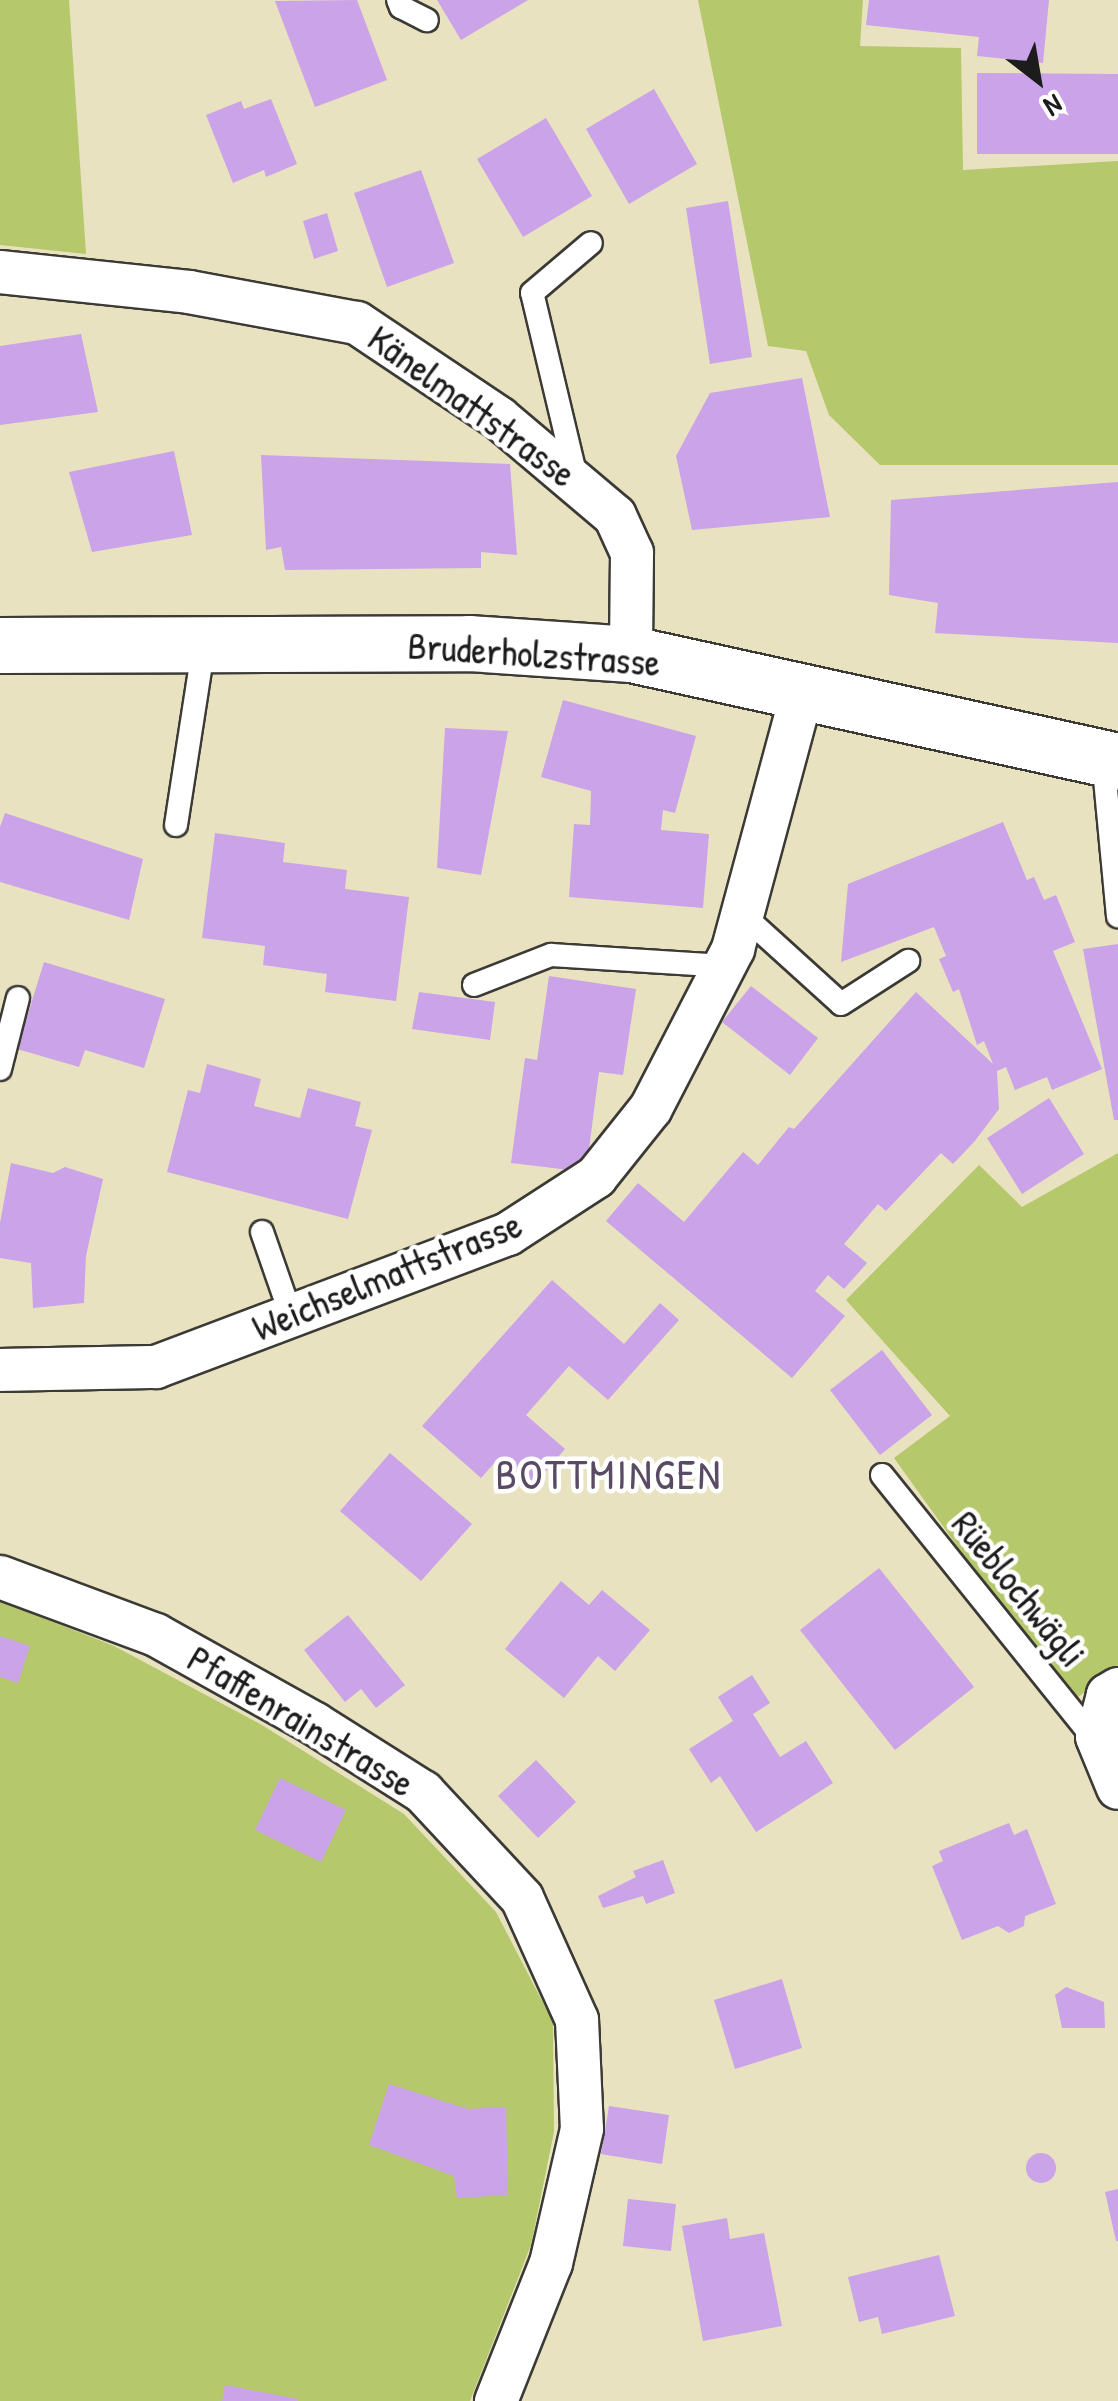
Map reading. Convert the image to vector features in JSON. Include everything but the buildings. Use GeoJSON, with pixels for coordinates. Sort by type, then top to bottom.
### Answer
{"type":"FeatureCollection","features":[{"type":"Feature","properties":{"kind":"main road","name":"Bruderholzstrasse"},"geometry":{"type":"LineString","coordinates":[[0,645],[469,643],[631,654],[1110,760]]}},
{"type":"Feature","properties":{"kind":"street","name":"Känelmattstrasse"},"geometry":{"type":"LineString","coordinates":[[1,272],[189,292],[357,323],[499,418],[615,516],[632,553],[631,654]]}},
{"type":"Feature","properties":{"kind":"street","name":"Weichselmattstrasse"},"geometry":{"type":"LineString","coordinates":[[0,1370],[156,1367],[508,1234],[596,1177],[650,1108],[724,966],[742,915],[802,693]]}},
{"type":"Feature","properties":{"kind":"street","name":"Pfaffenrainstrasse"},"geometry":{"type":"LineString","coordinates":[[0,1576],[156,1635],[315,1724],[423,1792],[522,1898],[577,2020],[582,2129],[552,2262],[496,2401]]}},
{"type":"Feature","properties":{"kind":"street"},"geometry":{"type":"LineString","coordinates":[[1118,1689],[1108,1695],[1097,1737],[1118,1788]]}},
{"type":"Feature","properties":{"kind":"lane"},"geometry":{"type":"LineString","coordinates":[[398,0],[401,7],[427,20]]}},
{"type":"Feature","properties":{"kind":"lane"},"geometry":{"type":"LineString","coordinates":[[577,481],[532,293],[590,243]]}},
{"type":"Feature","properties":{"kind":"lane"},"geometry":{"type":"LineString","coordinates":[[176,825],[204,645]]}},
{"type":"Feature","properties":{"kind":"lane"},"geometry":{"type":"LineString","coordinates":[[1110,760],[1118,916]]}},
{"type":"Feature","properties":{"kind":"lane"},"geometry":{"type":"LineString","coordinates":[[742,915],[841,1004],[908,961]]}},
{"type":"Feature","properties":{"kind":"lane"},"geometry":{"type":"LineString","coordinates":[[474,985],[552,955],[724,966]]}},
{"type":"Feature","properties":{"kind":"lane"},"geometry":{"type":"LineString","coordinates":[[0,1069],[18,998]]}},
{"type":"Feature","properties":{"kind":"lane"},"geometry":{"type":"LineString","coordinates":[[262,1232],[292,1318]]}},
{"type":"Feature","properties":{"kind":"lane","name":"Rüeblochwägli"},"geometry":{"type":"LineString","coordinates":[[882,1475],[1100,1746]]}},
{"type":"Feature","properties":{"kind":"green space"},"geometry":{"type":"Polygon","coordinates":[[[0,0],[69,0],[86,254],[0,245],[0,0]]]}},
{"type":"Feature","properties":{"kind":"green space"},"geometry":{"type":"Polygon","coordinates":[[[698,0],[863,0],[860,46],[961,48],[963,170],[1118,161],[1118,465],[880,465],[829,415],[806,351],[768,346],[698,0]]]}},
{"type":"Feature","properties":{"kind":"green space"},"geometry":{"type":"Polygon","coordinates":[[[1118,1153],[1118,1667],[1070,1703],[894,1458],[950,1416],[846,1300],[979,1165],[1022,1207],[1118,1153]]]}},
{"type":"Feature","properties":{"kind":"green space"},"geometry":{"type":"Polygon","coordinates":[[[0,1601],[114,1646],[262,1725],[404,1814],[496,1912],[553,2022],[554,2132],[531,2245],[470,2401],[0,2401],[0,1601]]]}},
{"type":"Feature","properties":{"kind":"district","name":"BOTTMINGEN"},"geometry":{"type":"Point","coordinates":[609,1474]}}]}
